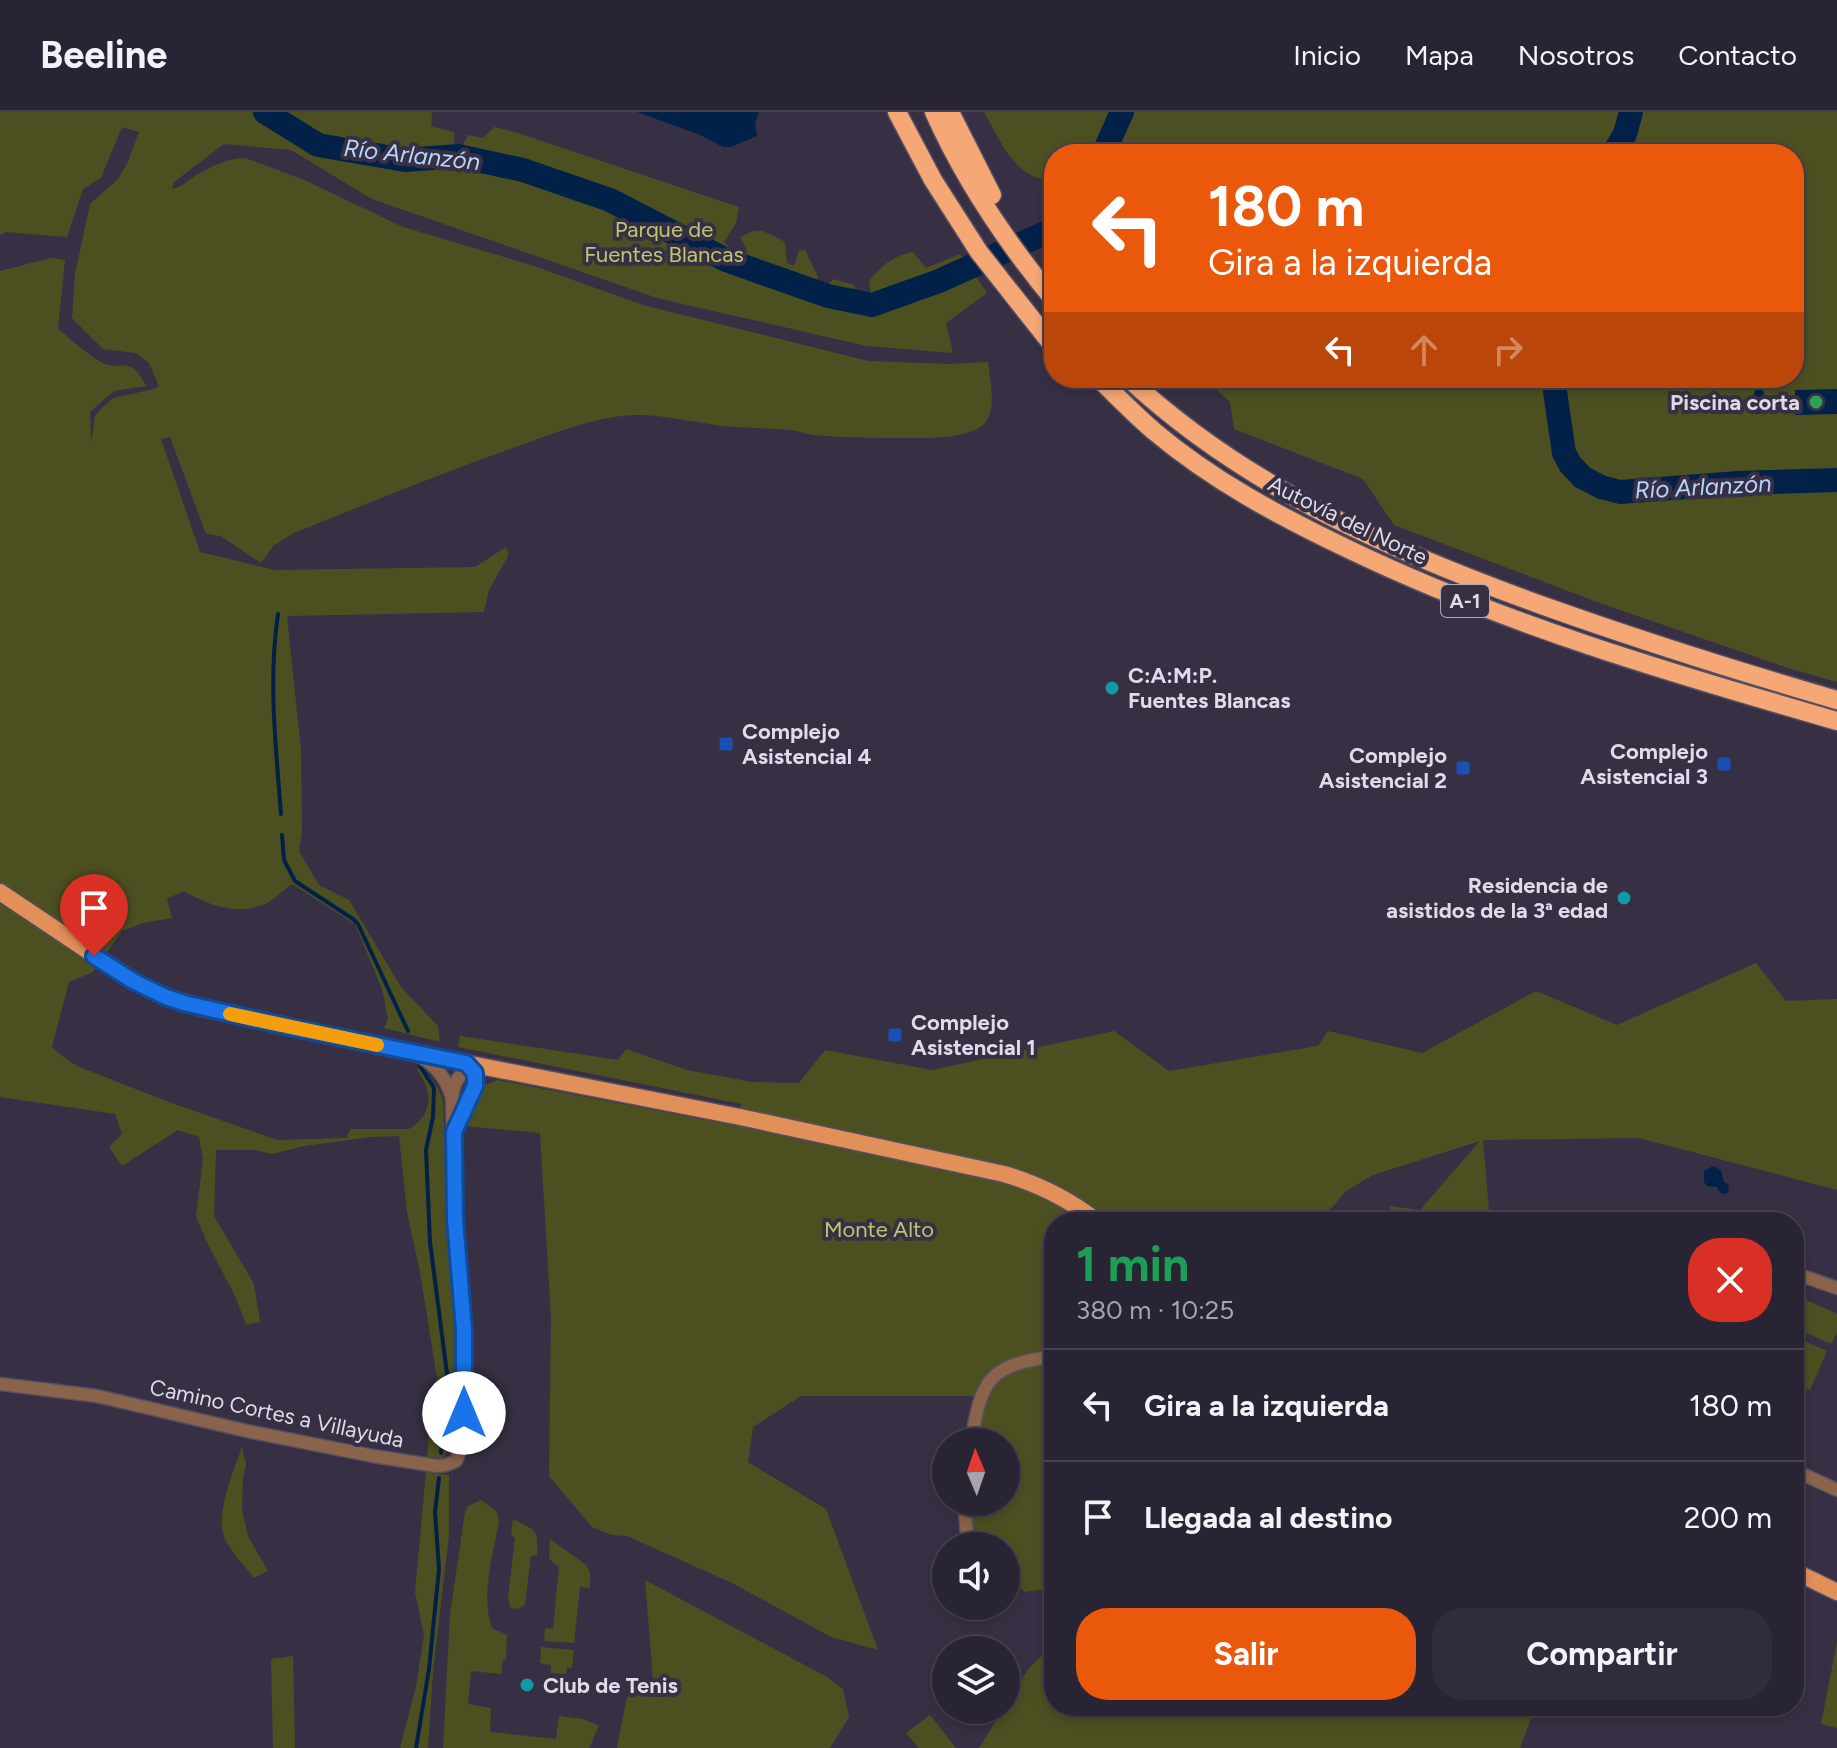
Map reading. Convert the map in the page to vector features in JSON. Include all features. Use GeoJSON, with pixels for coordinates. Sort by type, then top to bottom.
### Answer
{"type":"FeatureCollection","features":[{"type":"Feature","properties":{"kind":"highway"},"geometry":{"type":"LineString","coordinates":[[897,112],[979,252],[1044,331]]}},
{"type":"Feature","properties":{"kind":"highway"},"geometry":{"type":"LineString","coordinates":[[909,112],[947,194]]}},
{"type":"Feature","properties":{"kind":"highway"},"geometry":{"type":"LineString","coordinates":[[934,112],[975,176],[1019,255],[1044,287]]}},
{"type":"Feature","properties":{"kind":"highway"},"geometry":{"type":"LineString","coordinates":[[950,112],[975,176],[1044,268]]}},
{"type":"Feature","properties":{"kind":"highway"},"geometry":{"type":"LineString","coordinates":[[1094,388],[1102,396],[1127,407]]}},
{"type":"Feature","properties":{"kind":"highway","name":"Autovía del Norte"},"geometry":{"type":"LineString","coordinates":[[1108,388],[1181,452],[1249,498],[1405,576],[1498,614],[1661,669],[1837,721]]}},
{"type":"Feature","properties":{"kind":"highway","name":"Autovía del Norte"},"geometry":{"type":"LineString","coordinates":[[1139,388],[1200,439],[1249,472],[1397,550],[1610,630],[1837,700]]}},
{"type":"Feature","properties":{"kind":"highway"},"geometry":{"type":"LineString","coordinates":[[1149,388],[1163,409]]}},
{"type":"Feature","properties":{"kind":"main road"},"geometry":{"type":"LineString","coordinates":[[0,892],[133,981],[166,997],[202,1008],[1004,1174],[1031,1182],[1082,1212]]}},
{"type":"Feature","properties":{"kind":"main road"},"geometry":{"type":"LineString","coordinates":[[1804,1576],[1837,1592]]}},
{"type":"Feature","properties":{"kind":"street","name":"Camino Cortes a Villayuda"},"geometry":{"type":"LineString","coordinates":[[0,1384],[112,1399],[247,1431],[373,1456],[437,1466],[456,1461],[464,1441],[464,1329],[455,1220],[452,1099],[440,1072],[411,1052]]}},
{"type":"Feature","properties":{"kind":"street"},"geometry":{"type":"LineString","coordinates":[[452,1099],[458,1078],[472,1065],[475,1086]]}},
{"type":"Feature","properties":{"kind":"street"},"geometry":{"type":"LineString","coordinates":[[475,1086],[484,1075],[499,1069]]}},
{"type":"Feature","properties":{"kind":"street","name":"Camino Cortes a Villayuda"},"geometry":{"type":"LineString","coordinates":[[454,1132],[475,1086]]}},
{"type":"Feature","properties":{"kind":"street"},"geometry":{"type":"LineString","coordinates":[[1804,1276],[1837,1288]]}},
{"type":"Feature","properties":{"kind":"street"},"geometry":{"type":"LineString","coordinates":[[974,1428],[981,1393],[994,1376],[1014,1364],[1044,1358]]}},
{"type":"Feature","properties":{"kind":"street"},"geometry":{"type":"LineString","coordinates":[[1804,1475],[1837,1490]]}},
{"type":"Feature","properties":{"kind":"green space","name":"Parque de Fuentes Blancas"},"geometry":{"type":"Polygon","coordinates":[[[0,112],[432,112],[431,126],[454,132],[454,144],[463,145],[468,135],[483,138],[494,127],[739,207],[736,223],[724,242],[734,252],[747,249],[740,238],[747,234],[753,231],[768,233],[785,242],[787,263],[794,266],[799,251],[805,250],[818,277],[817,285],[826,287],[833,279],[854,285],[858,299],[871,295],[869,281],[883,266],[913,252],[926,268],[960,254],[987,293],[946,323],[953,353],[866,346],[657,298],[372,199],[291,150],[224,144],[174,182],[172,189],[219,164],[245,158],[302,179],[403,227],[531,265],[643,305],[868,361],[988,362],[991,389],[989,417],[984,424],[969,432],[932,438],[848,437],[723,426],[654,416],[632,415],[600,420],[483,459],[294,533],[274,545],[261,563],[221,536],[206,534],[170,437],[161,439],[200,552],[275,570],[475,567],[506,547],[509,554],[489,590],[484,612],[287,616],[301,751],[302,832],[299,851],[319,885],[349,900],[401,987],[438,1026],[440,1042],[384,1028],[388,1019],[382,989],[355,924],[292,884],[265,904],[243,909],[212,904],[183,891],[167,899],[172,918],[143,923],[122,931],[93,972],[69,982],[52,1047],[77,1066],[277,1140],[347,1138],[350,1129],[409,1129],[423,1116],[428,1102],[426,1086],[417,1070],[419,1068],[431,1079],[443,1100],[448,1226],[456,1318],[454,1431],[444,1458],[427,1457],[429,1435],[421,1415],[437,1378],[407,1212],[399,1136],[304,1146],[272,1154],[255,1150],[216,1150],[214,1216],[254,1284],[260,1322],[246,1325],[196,1216],[203,1159],[199,1137],[178,1130],[122,1166],[109,1147],[122,1134],[115,1114],[0,1097],[0,271],[51,258],[65,260],[58,329],[99,361],[134,370],[146,386],[114,391],[90,412],[91,444],[95,416],[113,398],[159,386],[149,363],[136,353],[103,349],[72,318],[75,274],[90,204],[118,179],[139,132],[122,127],[101,178],[83,189],[67,237],[6,232],[0,235],[0,112]]]}},
{"type":"Feature","properties":{"kind":"green space"},"geometry":{"type":"Polygon","coordinates":[[[984,112],[1837,112],[1837,682],[1597,602],[1394,525],[1363,479],[1234,429],[1230,402],[1214,388],[1804,388],[1804,144],[1044,144],[1044,179],[1019,167],[984,112]]]}},
{"type":"Feature","properties":{"kind":"green space","name":"Monte Alto"},"geometry":{"type":"Polygon","coordinates":[[[1756,963],[1786,1001],[1837,999],[1837,1190],[1639,1138],[1483,1140],[1489,1212],[1392,1212],[1389,1206],[1420,1210],[1480,1141],[1373,1175],[1345,1192],[1328,1212],[1044,1212],[1044,1589],[1024,1592],[1020,1586],[1020,1532],[973,1532],[966,1525],[967,1516],[1020,1516],[1020,1428],[974,1428],[977,1396],[801,1396],[753,1427],[748,1462],[826,1509],[878,1650],[831,1637],[734,1584],[627,1536],[612,1535],[592,1527],[549,1476],[551,1317],[540,1133],[464,1126],[483,1086],[497,1080],[737,1126],[741,1104],[458,1047],[460,1036],[618,1060],[626,1049],[687,1070],[752,1082],[799,1083],[825,1050],[932,1070],[1114,1031],[1169,1071],[1318,1046],[1328,1031],[1422,1053],[1536,991],[1617,1025],[1756,963]]]}},
{"type":"Feature","properties":{"kind":"green space"},"geometry":{"type":"Polygon","coordinates":[[[1804,1299],[1837,1314],[1837,1332],[1831,1344],[1804,1332],[1804,1299]]]}},
{"type":"Feature","properties":{"kind":"green space"},"geometry":{"type":"Polygon","coordinates":[[[1806,1342],[1827,1351],[1810,1390],[1804,1387],[1806,1342]]]}},
{"type":"Feature","properties":{"kind":"green space"},"geometry":{"type":"Polygon","coordinates":[[[242,1447],[246,1464],[242,1510],[248,1536],[268,1571],[254,1578],[223,1533],[223,1508],[242,1447]]]}},
{"type":"Feature","properties":{"kind":"green space"},"geometry":{"type":"Polygon","coordinates":[[[426,1472],[449,1475],[449,1535],[433,1672],[428,1748],[400,1748],[416,1687],[424,1635],[415,1592],[426,1472]]]}},
{"type":"Feature","properties":{"kind":"green space"},"geometry":{"type":"Polygon","coordinates":[[[481,1500],[496,1511],[499,1520],[487,1602],[492,1628],[507,1635],[506,1660],[503,1660],[501,1674],[471,1671],[468,1704],[491,1708],[490,1732],[556,1739],[559,1716],[583,1719],[599,1726],[589,1748],[443,1748],[450,1615],[465,1512],[468,1506],[481,1500]]]}},
{"type":"Feature","properties":{"kind":"green space"},"geometry":{"type":"Polygon","coordinates":[[[513,1519],[534,1531],[537,1540],[537,1555],[531,1556],[525,1604],[518,1609],[510,1607],[508,1597],[515,1538],[511,1535],[513,1519]]]}},
{"type":"Feature","properties":{"kind":"green space"},"geometry":{"type":"Polygon","coordinates":[[[550,1539],[585,1564],[590,1572],[590,1588],[580,1587],[574,1643],[544,1641],[545,1628],[553,1629],[559,1567],[549,1559],[550,1539]]]}},
{"type":"Feature","properties":{"kind":"green space"},"geometry":{"type":"Polygon","coordinates":[[[645,1580],[827,1677],[843,1689],[849,1717],[830,1748],[617,1748],[627,1697],[653,1678],[645,1580]]]}},
{"type":"Feature","properties":{"kind":"green space"},"geometry":{"type":"Polygon","coordinates":[[[1837,1642],[1837,1728],[1821,1724],[1837,1642]]]}},
{"type":"Feature","properties":{"kind":"green space"},"geometry":{"type":"Polygon","coordinates":[[[541,1647],[574,1650],[572,1668],[567,1667],[566,1674],[551,1673],[551,1665],[540,1663],[541,1647]]]}},
{"type":"Feature","properties":{"kind":"green space"},"geometry":{"type":"Polygon","coordinates":[[[1044,1654],[1044,1716],[1532,1716],[1520,1748],[979,1748],[994,1724],[1020,1724],[1020,1682],[1029,1668],[1044,1654]]]}},
{"type":"Feature","properties":{"kind":"green space"},"geometry":{"type":"Polygon","coordinates":[[[293,1656],[295,1748],[273,1748],[271,1659],[293,1656]]]}},
{"type":"Feature","properties":{"kind":"green space"},"geometry":{"type":"Polygon","coordinates":[[[930,1715],[932,1724],[937,1724],[956,1748],[919,1748],[906,1733],[930,1715]]]}},
{"type":"Feature","properties":{"kind":"water"},"geometry":{"type":"Polygon","coordinates":[[[637,112],[759,112],[755,124],[757,136],[731,147],[723,147],[700,135],[637,112]]]}},
{"type":"Feature","properties":{"kind":"water"},"geometry":{"type":"Polygon","coordinates":[[[1762,389],[1766,407],[1763,413],[1756,414],[1753,396],[1755,390],[1762,389]]]}},
{"type":"Feature","properties":{"kind":"water","name":"Piscina corta"},"geometry":{"type":"Polygon","coordinates":[[[1837,389],[1837,414],[1795,415],[1795,390],[1837,389]]]}},
{"type":"Feature","properties":{"kind":"water"},"geometry":{"type":"Polygon","coordinates":[[[1713,1166],[1721,1170],[1724,1182],[1729,1185],[1728,1193],[1723,1194],[1717,1187],[1707,1186],[1704,1182],[1704,1171],[1713,1166]]]}},
{"type":"Feature","properties":{"kind":"waterway","name":"Río Arlanzón"},"geometry":{"type":"LineString","coordinates":[[265,112],[318,145],[405,160],[458,156],[523,170],[610,200],[726,260],[828,296],[872,305],[939,281],[1044,234]]}},
{"type":"Feature","properties":{"kind":"waterway","name":"Río Arlanzón"},"geometry":{"type":"LineString","coordinates":[[1108,144],[1122,112]]}},
{"type":"Feature","properties":{"kind":"waterway","name":"Río Arlanzón"},"geometry":{"type":"LineString","coordinates":[[1619,144],[1631,112]]}},
{"type":"Feature","properties":{"kind":"waterway","name":"Río Arlanzón"},"geometry":{"type":"LineString","coordinates":[[1554,388],[1564,453],[1582,477],[1601,487],[1620,492],[1738,483],[1837,480]]}},
{"type":"Feature","properties":{"kind":"waterway"},"geometry":{"type":"LineString","coordinates":[[278,614],[273,689],[281,814]]}},
{"type":"Feature","properties":{"kind":"waterway"},"geometry":{"type":"LineString","coordinates":[[282,835],[284,860],[295,881],[358,924],[408,1031]]}},
{"type":"Feature","properties":{"kind":"waterway"},"geometry":{"type":"LineString","coordinates":[[420,1066],[434,1088],[433,1117],[426,1150],[430,1242],[447,1374],[441,1453]]}},
{"type":"Feature","properties":{"kind":"waterway"},"geometry":{"type":"LineString","coordinates":[[416,1748],[429,1669],[439,1569],[435,1512],[439,1478]]}},
{"type":"Feature","properties":{"kind":"slow traffic"},"geometry":{"type":"LineString","coordinates":[[230,1014],[377,1045]]}},
{"type":"Feature","properties":{"kind":"place","name":"Piscina corta"},"geometry":{"type":"Point","coordinates":[1816,402]}},
{"type":"Feature","properties":{"kind":"place","name":"C:A:M:P. Fuentes Blancas"},"geometry":{"type":"Point","coordinates":[1112,688]}},
{"type":"Feature","properties":{"kind":"place","name":"Complejo Asistencial 4"},"geometry":{"type":"Point","coordinates":[726,744]}},
{"type":"Feature","properties":{"kind":"place","name":"Complejo Asistencial 3"},"geometry":{"type":"Point","coordinates":[1724,764]}},
{"type":"Feature","properties":{"kind":"place","name":"Complejo Asistencial 2"},"geometry":{"type":"Point","coordinates":[1463,768]}},
{"type":"Feature","properties":{"kind":"place","name":"Residencia de asistidos de la 3ª edad"},"geometry":{"type":"Point","coordinates":[1624,898]}},
{"type":"Feature","properties":{"kind":"place","name":"Complejo Asistencial 1"},"geometry":{"type":"Point","coordinates":[895,1035]}},
{"type":"Feature","properties":{"kind":"place","name":"Club de Tenis"},"geometry":{"type":"Point","coordinates":[527,1685]}},
{"type":"Feature","properties":{"kind":"route"},"geometry":{"type":"LineString","coordinates":[[94,956],[133,981],[184,1003],[466,1063],[472,1068],[475,1086],[454,1132],[455,1220],[464,1329],[464,1413]]}}]}
